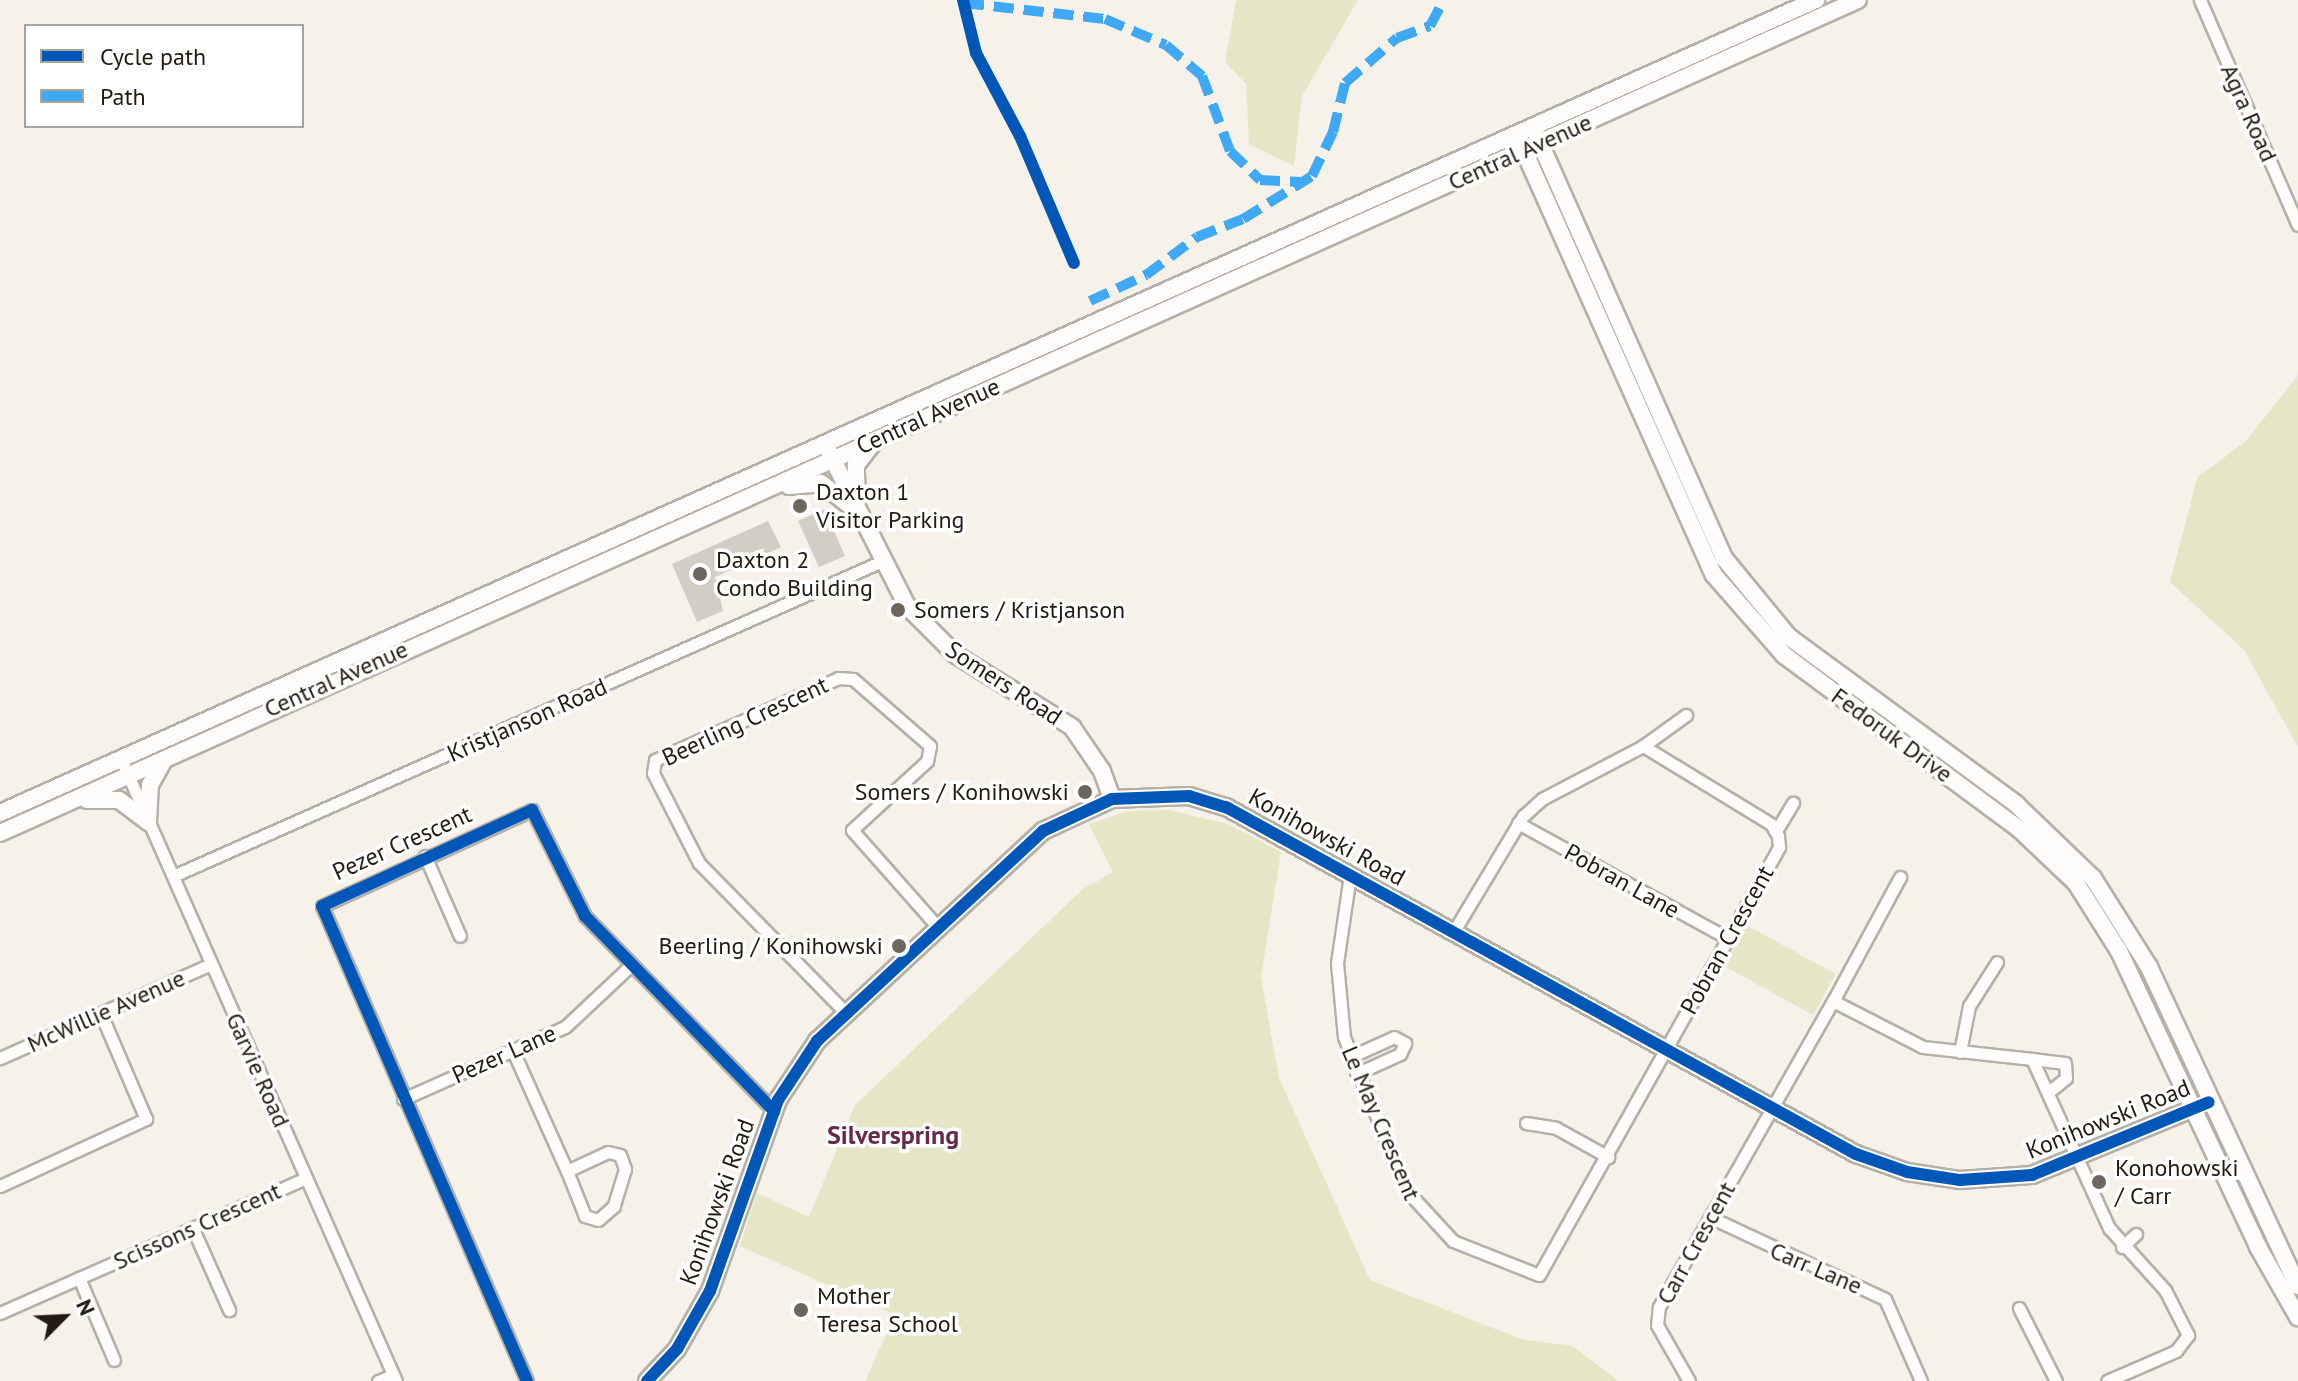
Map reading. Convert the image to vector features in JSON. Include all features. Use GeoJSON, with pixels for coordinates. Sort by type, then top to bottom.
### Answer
{"type":"FeatureCollection","features":[{"type":"Feature","properties":{"kind":"main road","name":"Central Avenue"},"geometry":{"type":"LineString","coordinates":[[0,813],[828,451],[1516,134],[1816,0]]}},
{"type":"Feature","properties":{"kind":"main road","name":"Central Avenue"},"geometry":{"type":"LineString","coordinates":[[0,833],[760,492],[828,451],[878,439],[1858,0]]}},
{"type":"Feature","properties":{"kind":"main road","name":"Fedoruk Drive"},"geometry":{"type":"LineString","coordinates":[[1533,127],[1690,492],[1740,582],[1804,650],[2004,795],[2068,850],[2133,938],[2298,1286]]}},
{"type":"Feature","properties":{"kind":"main road","name":"Fedoruk Drive"},"geometry":{"type":"LineString","coordinates":[[1516,134],[1664,473],[1722,586],[1784,655],[2063,868],[2119,951],[2298,1317]]}},
{"type":"Feature","properties":{"kind":"main road"},"geometry":{"type":"LineString","coordinates":[[859,515],[856,465],[878,439]]}},
{"type":"Feature","properties":{"kind":"main road","name":"Somers Road"},"geometry":{"type":"LineString","coordinates":[[828,451],[880,562],[907,606],[956,655],[1072,727],[1112,799]]}},
{"type":"Feature","properties":{"kind":"main road"},"geometry":{"type":"LineString","coordinates":[[760,492],[821,483],[859,515]]}},
{"type":"Feature","properties":{"kind":"main road"},"geometry":{"type":"LineString","coordinates":[[148,822],[150,785],[166,757]]}},
{"type":"Feature","properties":{"kind":"main road","name":"Konihowski Road"},"geometry":{"type":"LineString","coordinates":[[647,1381],[677,1349],[710,1291],[774,1111],[794,1070],[845,1012],[1043,831],[1112,799],[1189,796],[1226,807],[1856,1154],[1923,1176],[2012,1178],[2078,1160],[2209,1102]]}},
{"type":"Feature","properties":{"kind":"main road"},"geometry":{"type":"LineString","coordinates":[[69,802],[119,800],[148,822]]}},
{"type":"Feature","properties":{"kind":"street","name":"Agra Road"},"geometry":{"type":"LineString","coordinates":[[2200,0],[2298,225]]}},
{"type":"Feature","properties":{"kind":"street","name":"Kristjanson Road"},"geometry":{"type":"LineString","coordinates":[[173,876],[880,562]]}},
{"type":"Feature","properties":{"kind":"street","name":"Beerling Crescent"},"geometry":{"type":"LineString","coordinates":[[845,1012],[693,854],[653,773],[655,760],[838,678],[853,679],[930,746],[927,761],[852,830],[937,926]]}},
{"type":"Feature","properties":{"kind":"street"},"geometry":{"type":"LineString","coordinates":[[1454,931],[1518,823],[1542,799],[1643,746],[1686,715]]}},
{"type":"Feature","properties":{"kind":"street","name":"Pobran Crescent"},"geometry":{"type":"LineString","coordinates":[[1643,746],[1776,831],[1779,847],[1668,1048]]}},
{"type":"Feature","properties":{"kind":"street","name":"Garvie Road"},"geometry":{"type":"LineString","coordinates":[[121,759],[394,1378]]}},
{"type":"Feature","properties":{"kind":"street"},"geometry":{"type":"LineString","coordinates":[[1776,831],[1793,803]]}},
{"type":"Feature","properties":{"kind":"street","name":"Pezer Crescent"},"geometry":{"type":"LineString","coordinates":[[527,1381],[321,911],[326,901],[532,810],[585,916],[774,1111]]}},
{"type":"Feature","properties":{"kind":"street","name":"Pobran Lane"},"geometry":{"type":"LineString","coordinates":[[1518,823],[1727,938]]}},
{"type":"Feature","properties":{"kind":"street"},"geometry":{"type":"LineString","coordinates":[[425,856],[460,936]]}},
{"type":"Feature","properties":{"kind":"street","name":"Le May Crescent"},"geometry":{"type":"LineString","coordinates":[[1350,875],[1336,982],[1350,1057],[1423,1215],[1465,1248],[1533,1276],[1548,1268],[1668,1048]]}},
{"type":"Feature","properties":{"kind":"street","name":"Carr Crescent"},"geometry":{"type":"LineString","coordinates":[[1689,1381],[1656,1317],[1900,877]]}},
{"type":"Feature","properties":{"kind":"street"},"geometry":{"type":"LineString","coordinates":[[1960,1052],[1969,1006],[1997,962]]}},
{"type":"Feature","properties":{"kind":"street","name":"McWillie Avenue"},"geometry":{"type":"LineString","coordinates":[[0,1058],[211,964]]}},
{"type":"Feature","properties":{"kind":"street","name":"Pezer Lane"},"geometry":{"type":"LineString","coordinates":[[403,1099],[565,1027],[631,965]]}},
{"type":"Feature","properties":{"kind":"street"},"geometry":{"type":"LineString","coordinates":[[1833,1001],[1911,1043],[1960,1052],[2065,1063],[2066,1078],[2049,1092]]}},
{"type":"Feature","properties":{"kind":"street"},"geometry":{"type":"LineString","coordinates":[[0,1186],[146,1119],[101,1014]]}},
{"type":"Feature","properties":{"kind":"street"},"geometry":{"type":"LineString","coordinates":[[1350,1057],[1394,1037],[1405,1043],[1400,1054],[1356,1074]]}},
{"type":"Feature","properties":{"kind":"street"},"geometry":{"type":"LineString","coordinates":[[513,1051],[585,1216],[598,1220],[614,1206],[625,1169],[620,1155],[608,1152],[567,1171]]}},
{"type":"Feature","properties":{"kind":"street"},"geometry":{"type":"LineString","coordinates":[[2032,1059],[2122,1247],[2165,1290],[2188,1335],[2176,1351],[2107,1381]]}},
{"type":"Feature","properties":{"kind":"street"},"geometry":{"type":"LineString","coordinates":[[1526,1123],[1556,1128],[1608,1157]]}},
{"type":"Feature","properties":{"kind":"street","name":"Scissons Crescent"},"geometry":{"type":"LineString","coordinates":[[0,1313],[306,1178]]}},
{"type":"Feature","properties":{"kind":"street","name":"Carr Lane"},"geometry":{"type":"LineString","coordinates":[[1710,1217],[1885,1299],[1921,1381]]}},
{"type":"Feature","properties":{"kind":"street"},"geometry":{"type":"LineString","coordinates":[[193,1229],[229,1310]]}},
{"type":"Feature","properties":{"kind":"street"},"geometry":{"type":"LineString","coordinates":[[2122,1247],[2136,1234]]}},
{"type":"Feature","properties":{"kind":"street"},"geometry":{"type":"LineString","coordinates":[[79,1278],[114,1360]]}},
{"type":"Feature","properties":{"kind":"street"},"geometry":{"type":"LineString","coordinates":[[2019,1308],[2056,1381]]}},
{"type":"Feature","properties":{"kind":"street"},"geometry":{"type":"LineString","coordinates":[[378,1381],[394,1378]]}},
{"type":"Feature","properties":{"kind":"green space"},"geometry":{"type":"Polygon","coordinates":[[[1236,0],[1358,0],[1302,96],[1294,166],[1249,144],[1246,84],[1225,62],[1236,0]]]}},
{"type":"Feature","properties":{"kind":"green space"},"geometry":{"type":"Polygon","coordinates":[[[2298,375],[2298,747],[2244,650],[2170,582],[2197,478],[2246,441],[2298,375]]]}},
{"type":"Feature","properties":{"kind":"green space"},"geometry":{"type":"Polygon","coordinates":[[[1169,810],[1228,824],[1281,852],[1261,977],[1279,1078],[1370,1280],[1521,1339],[1572,1346],[1619,1381],[865,1381],[895,1315],[740,1246],[757,1193],[809,1217],[855,1105],[1083,889],[1113,872],[1089,824],[1128,811],[1169,810]]]}},
{"type":"Feature","properties":{"kind":"green space"},"geometry":{"type":"Polygon","coordinates":[[[1746,925],[1836,974],[1813,1015],[1724,966],[1746,925]]]}},
{"type":"Feature","properties":{"kind":"building"},"geometry":{"type":"Polygon","coordinates":[[[824,509],[845,556],[819,567],[798,521],[824,509]]]}},
{"type":"Feature","properties":{"kind":"building","name":"Daxton 2 Condo Building"},"geometry":{"type":"Polygon","coordinates":[[[768,521],[781,547],[715,577],[723,611],[697,622],[672,564],[768,521]]]}},
{"type":"Feature","properties":{"kind":"marked path"},"geometry":{"type":"LineString","coordinates":[[1090,301],[1146,275],[1197,237],[1243,219],[1312,176],[1333,132],[1345,83],[1397,38],[1430,26],[1444,0]]}},
{"type":"Feature","properties":{"kind":"marked path"},"geometry":{"type":"LineString","coordinates":[[964,3],[1105,19],[1166,45],[1202,76],[1230,151],[1260,180],[1300,182]]}},
{"type":"Feature","properties":{"kind":"cycle path"},"geometry":{"type":"LineString","coordinates":[[963,0],[976,53],[1020,136],[1074,263]]}},
{"type":"Feature","properties":{"kind":"cycle path"},"geometry":{"type":"LineString","coordinates":[[647,1381],[677,1349],[710,1291],[778,1100],[817,1041],[1043,831],[1112,799],[1189,796],[1226,807],[1856,1154],[1907,1172],[1960,1180],[2032,1175],[2209,1102]]}},
{"type":"Feature","properties":{"kind":"cycle path"},"geometry":{"type":"LineString","coordinates":[[527,1381],[322,906],[532,810],[585,916],[774,1111]]}},
{"type":"Feature","properties":{"kind":"place","name":"Daxton 1 Visitor Parking"},"geometry":{"type":"Point","coordinates":[800,506]}},
{"type":"Feature","properties":{"kind":"place","name":"Daxton 2 Condo Building"},"geometry":{"type":"Point","coordinates":[700,574]}},
{"type":"Feature","properties":{"kind":"place","name":"Somers / Kristjanson"},"geometry":{"type":"Point","coordinates":[898,610]}},
{"type":"Feature","properties":{"kind":"place","name":"Somers / Konihowski"},"geometry":{"type":"Point","coordinates":[1085,792]}},
{"type":"Feature","properties":{"kind":"place","name":"Beerling / Konihowski"},"geometry":{"type":"Point","coordinates":[899,946]}},
{"type":"Feature","properties":{"kind":"place","name":"Konohowski / Carr"},"geometry":{"type":"Point","coordinates":[2099,1182]}},
{"type":"Feature","properties":{"kind":"place","name":"Mother Teresa School"},"geometry":{"type":"Point","coordinates":[801,1310]}},
{"type":"Feature","properties":{"kind":"district","name":"Silverspring"},"geometry":{"type":"Point","coordinates":[893,1135]}}]}
